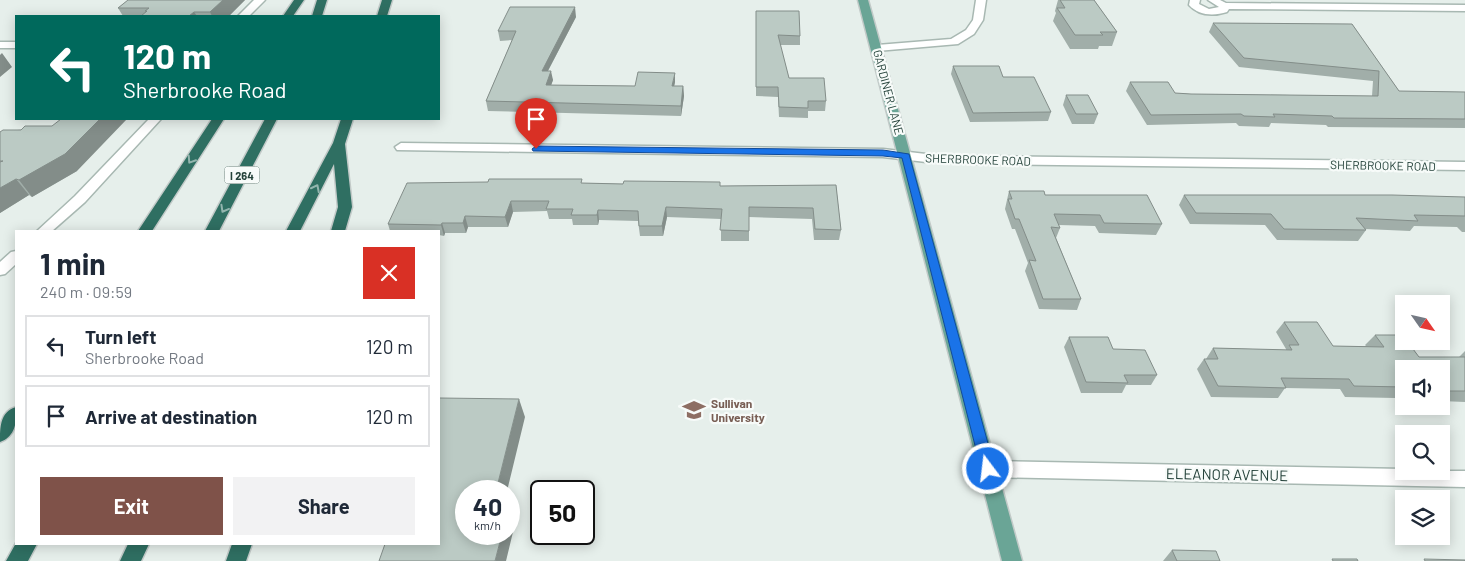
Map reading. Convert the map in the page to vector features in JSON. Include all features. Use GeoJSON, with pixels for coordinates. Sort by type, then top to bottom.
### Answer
{"type":"FeatureCollection","features":[{"type":"Feature","properties":{"kind":"highway"},"geometry":{"type":"LineString","coordinates":[[289,15],[298,0]]}},
{"type":"Feature","properties":{"kind":"highway"},"geometry":{"type":"LineString","coordinates":[[317,15],[322,0]]}},
{"type":"Feature","properties":{"kind":"highway"},"geometry":{"type":"LineString","coordinates":[[382,15],[387,0]]}},
{"type":"Feature","properties":{"kind":"highway"},"geometry":{"type":"LineString","coordinates":[[146,230],[217,120]]}},
{"type":"Feature","properties":{"kind":"highway","name":"I 264"},"geometry":{"type":"LineString","coordinates":[[213,230],[270,120]]}},
{"type":"Feature","properties":{"kind":"highway"},"geometry":{"type":"LineString","coordinates":[[294,230],[339,143],[347,120]]}},
{"type":"Feature","properties":{"kind":"highway"},"geometry":{"type":"LineString","coordinates":[[338,230],[345,207],[339,143]]}},
{"type":"Feature","properties":{"kind":"highway"},"geometry":{"type":"LineString","coordinates":[[0,434],[15,415]]}},
{"type":"Feature","properties":{"kind":"highway"},"geometry":{"type":"LineString","coordinates":[[16,561],[26,545]]}},
{"type":"Feature","properties":{"kind":"highway"},"geometry":{"type":"LineString","coordinates":[[130,561],[138,545]]}},
{"type":"Feature","properties":{"kind":"highway"},"geometry":{"type":"LineString","coordinates":[[236,561],[242,545]]}},
{"type":"Feature","properties":{"kind":"main road","name":"GARDINER LANE"},"geometry":{"type":"LineString","coordinates":[[863,0],[906,156],[1012,561]]}},
{"type":"Feature","properties":{"kind":"street"},"geometry":{"type":"LineString","coordinates":[[244,15],[260,0]]}},
{"type":"Feature","properties":{"kind":"street"},"geometry":{"type":"LineString","coordinates":[[877,48],[954,42],[970,32],[978,20],[981,0]]}},
{"type":"Feature","properties":{"kind":"street"},"geometry":{"type":"LineString","coordinates":[[1195,0],[1194,5],[1206,11],[1221,11],[1224,10],[1224,6]]}},
{"type":"Feature","properties":{"kind":"street"},"geometry":{"type":"LineString","coordinates":[[1213,0],[1224,6],[1465,8]]}},
{"type":"Feature","properties":{"kind":"street"},"geometry":{"type":"LineString","coordinates":[[0,45],[15,45]]}},
{"type":"Feature","properties":{"kind":"street"},"geometry":{"type":"LineString","coordinates":[[45,230],[80,200],[154,120]]}},
{"type":"Feature","properties":{"kind":"street","name":"SHERBROOKE ROAD"},"geometry":{"type":"LineString","coordinates":[[401,147],[883,153],[982,160],[1465,166]]}},
{"type":"Feature","properties":{"kind":"street"},"geometry":{"type":"LineString","coordinates":[[0,270],[15,257]]}},
{"type":"Feature","properties":{"kind":"street","name":"ELEANOR AVENUE"},"geometry":{"type":"LineString","coordinates":[[988,469],[1465,479]]}},
{"type":"Feature","properties":{"kind":"building"},"geometry":{"type":"Polygon","coordinates":[[[128,0],[223,0],[210,12],[194,12],[190,15],[142,15],[149,8],[118,8],[128,0]]]}},
{"type":"Feature","properties":{"kind":"building"},"geometry":{"type":"Polygon","coordinates":[[[1060,0],[1094,0],[1117,32],[1100,32],[1103,35],[1075,35],[1057,8],[1065,8],[1060,0]]]}},
{"type":"Feature","properties":{"kind":"building"},"geometry":{"type":"Polygon","coordinates":[[[510,7],[575,7],[542,71],[551,71],[546,85],[635,86],[638,72],[675,73],[672,86],[683,86],[681,106],[486,101],[516,31],[498,31],[510,7]]]}},
{"type":"Feature","properties":{"kind":"building"},"geometry":{"type":"Polygon","coordinates":[[[756,11],[799,11],[800,36],[778,35],[789,78],[824,78],[826,101],[808,101],[808,108],[779,107],[778,87],[756,87],[756,11]]]}},
{"type":"Feature","properties":{"kind":"building"},"geometry":{"type":"Polygon","coordinates":[[[1213,23],[1352,24],[1399,91],[1465,92],[1465,119],[1334,118],[1332,116],[1273,114],[1275,117],[1244,116],[1241,114],[1151,115],[1130,82],[1168,82],[1175,93],[1191,94],[1378,96],[1379,71],[1244,58],[1213,23]]]}},
{"type":"Feature","properties":{"kind":"building"},"geometry":{"type":"Polygon","coordinates":[[[953,66],[999,66],[1003,77],[1034,77],[1051,112],[973,113],[953,66]]]}},
{"type":"Feature","properties":{"kind":"building"},"geometry":{"type":"Polygon","coordinates":[[[1066,95],[1088,95],[1098,114],[1076,114],[1066,95]]]}},
{"type":"Feature","properties":{"kind":"building"},"geometry":{"type":"Polygon","coordinates":[[[60,120],[99,120],[65,154],[19,180],[16,179],[0,188],[0,162],[3,161],[0,161],[0,132],[3,130],[21,130],[25,126],[52,126],[60,120]]]}},
{"type":"Feature","properties":{"kind":"building"},"geometry":{"type":"Polygon","coordinates":[[[489,179],[582,179],[581,183],[623,184],[624,181],[720,182],[720,186],[836,185],[841,230],[815,229],[813,208],[749,207],[749,231],[720,230],[722,209],[666,207],[662,226],[639,226],[638,211],[598,210],[597,215],[571,215],[573,209],[546,209],[549,201],[511,201],[505,217],[465,216],[463,223],[442,223],[441,225],[388,224],[407,183],[488,182],[489,179]]]}},
{"type":"Feature","properties":{"kind":"building"},"geometry":{"type":"Polygon","coordinates":[[[1009,191],[1044,191],[1045,195],[1147,195],[1162,224],[1104,223],[1100,215],[1054,214],[1060,228],[1051,227],[1081,299],[1043,299],[1029,260],[1036,261],[1019,219],[1015,219],[1008,199],[1012,199],[1009,191]]]}},
{"type":"Feature","properties":{"kind":"building"},"geometry":{"type":"Polygon","coordinates":[[[1184,195],[1465,197],[1465,216],[1414,215],[1418,221],[1356,218],[1366,230],[1284,229],[1271,214],[1196,213],[1184,195]]]}},
{"type":"Feature","properties":{"kind":"building"},"geometry":{"type":"Polygon","coordinates":[[[1284,322],[1317,322],[1333,346],[1384,347],[1375,335],[1395,335],[1395,350],[1414,350],[1419,357],[1465,357],[1465,391],[1450,391],[1450,360],[1395,360],[1395,387],[1354,386],[1349,379],[1281,378],[1286,388],[1218,386],[1204,359],[1218,359],[1213,348],[1292,350],[1289,345],[1299,345],[1284,322]]]}},
{"type":"Feature","properties":{"kind":"building"},"geometry":{"type":"Polygon","coordinates":[[[1069,337],[1108,337],[1113,349],[1145,350],[1157,375],[1124,375],[1128,383],[1086,382],[1069,337]]]}},
{"type":"Feature","properties":{"kind":"building"},"geometry":{"type":"Polygon","coordinates":[[[440,398],[519,399],[499,480],[455,480],[455,545],[499,545],[495,561],[379,561],[385,545],[440,545],[440,398]]]}},
{"type":"Feature","properties":{"kind":"building"},"geometry":{"type":"Polygon","coordinates":[[[1172,550],[1216,551],[1220,561],[1177,561],[1172,550]]]}},
{"type":"Feature","properties":{"kind":"building"},"geometry":{"type":"Polygon","coordinates":[[[1332,559],[1357,559],[1358,561],[1333,561],[1332,559]]]}},
{"type":"Feature","properties":{"kind":"building"},"geometry":{"type":"Polygon","coordinates":[[[1424,559],[1465,560],[1465,561],[1425,561],[1424,559]]]}},
{"type":"Feature","properties":{"kind":"place","name":"Sullivan University"},"geometry":{"type":"Point","coordinates":[694,410]}},
{"type":"Feature","properties":{"kind":"route"},"geometry":{"type":"LineString","coordinates":[[536,149],[883,153],[906,156],[988,469]]}}]}
